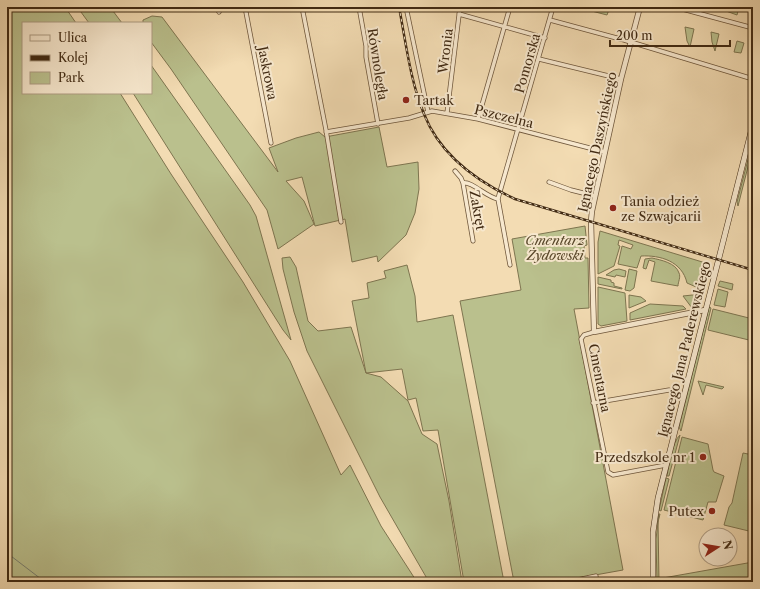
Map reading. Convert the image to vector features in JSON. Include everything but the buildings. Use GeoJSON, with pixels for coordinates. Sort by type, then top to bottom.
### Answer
{"type":"FeatureCollection","features":[{"type":"Feature","properties":{"kind":"main road","name":"Ignacego Jana Paderewskiego"},"geometry":{"type":"LineString","coordinates":[[653,582],[653,528],[658,498],[753,124]]}},
{"type":"Feature","properties":{"kind":"street"},"geometry":{"type":"LineString","coordinates":[[216,7],[219,12]]}},
{"type":"Feature","properties":{"kind":"street","name":"Jaskrowa"},"geometry":{"type":"LineString","coordinates":[[245,7],[271,143]]}},
{"type":"Feature","properties":{"kind":"street"},"geometry":{"type":"LineString","coordinates":[[302,7],[326,132],[341,222]]}},
{"type":"Feature","properties":{"kind":"street","name":"Równoległa"},"geometry":{"type":"LineString","coordinates":[[359,7],[378,124]]}},
{"type":"Feature","properties":{"kind":"street"},"geometry":{"type":"LineString","coordinates":[[406,7],[428,112]]}},
{"type":"Feature","properties":{"kind":"street","name":"Wronia"},"geometry":{"type":"LineString","coordinates":[[448,113],[460,7]]}},
{"type":"Feature","properties":{"kind":"street"},"geometry":{"type":"LineString","coordinates":[[478,119],[510,7]]}},
{"type":"Feature","properties":{"kind":"street","name":"Pomorska"},"geometry":{"type":"LineString","coordinates":[[510,265],[498,199],[553,7]]}},
{"type":"Feature","properties":{"kind":"street","name":"Ignacego Daszyńskiego"},"geometry":{"type":"LineString","coordinates":[[594,332],[591,221],[595,196],[621,79],[640,7]]}},
{"type":"Feature","properties":{"kind":"street"},"geometry":{"type":"LineString","coordinates":[[675,7],[753,28]]}},
{"type":"Feature","properties":{"kind":"street"},"geometry":{"type":"LineString","coordinates":[[459,14],[545,38]]}},
{"type":"Feature","properties":{"kind":"street"},"geometry":{"type":"LineString","coordinates":[[550,20],[630,42],[753,79]]}},
{"type":"Feature","properties":{"kind":"street"},"geometry":{"type":"LineString","coordinates":[[539,59],[621,79]]}},
{"type":"Feature","properties":{"kind":"street","name":"Pszczelna"},"geometry":{"type":"LineString","coordinates":[[326,132],[414,117],[428,112],[448,113],[478,119],[605,152]]}},
{"type":"Feature","properties":{"kind":"street","name":"Zakręt"},"geometry":{"type":"LineString","coordinates":[[454,171],[461,178],[463,183],[473,241]]}},
{"type":"Feature","properties":{"kind":"street"},"geometry":{"type":"LineString","coordinates":[[550,182],[571,190],[595,196]]}},
{"type":"Feature","properties":{"kind":"street","name":"Zakręt"},"geometry":{"type":"LineString","coordinates":[[463,183],[469,183],[488,196],[498,199]]}},
{"type":"Feature","properties":{"kind":"street","name":"Cmentarna"},"geometry":{"type":"LineString","coordinates":[[666,465],[613,475],[607,470],[581,339],[584,335],[594,332],[706,310]]}},
{"type":"Feature","properties":{"kind":"street"},"geometry":{"type":"LineString","coordinates":[[593,403],[669,390]]}},
{"type":"Feature","properties":{"kind":"street"},"geometry":{"type":"LineString","coordinates":[[568,582],[596,576],[596,582]]}},
{"type":"Feature","properties":{"kind":"green space"},"geometry":{"type":"Polygon","coordinates":[[[7,7],[65,7],[75,22],[22,22],[22,94],[121,94],[171,174],[243,282],[290,361],[341,475],[350,465],[381,526],[417,582],[7,582],[7,7]]]}},
{"type":"Feature","properties":{"kind":"green space"},"geometry":{"type":"Polygon","coordinates":[[[110,7],[121,22],[88,22],[78,8],[110,7]]]}},
{"type":"Feature","properties":{"kind":"green space"},"geometry":{"type":"Polygon","coordinates":[[[610,7],[607,15],[580,8],[610,7]]]}},
{"type":"Feature","properties":{"kind":"green space"},"geometry":{"type":"Polygon","coordinates":[[[727,7],[739,7],[737,15],[726,11],[727,7]]]}},
{"type":"Feature","properties":{"kind":"green space"},"geometry":{"type":"Polygon","coordinates":[[[152,16],[162,17],[278,172],[269,148],[296,138],[319,132],[325,137],[379,127],[387,167],[418,162],[419,189],[415,213],[406,235],[378,262],[377,256],[352,262],[345,219],[315,226],[302,177],[286,181],[304,201],[314,224],[278,249],[267,210],[152,43],[152,22],[143,22],[143,20],[152,16]]]}},
{"type":"Feature","properties":{"kind":"green space"},"geometry":{"type":"Polygon","coordinates":[[[685,27],[694,29],[690,47],[687,41],[685,27]]]}},
{"type":"Feature","properties":{"kind":"green space"},"geometry":{"type":"Polygon","coordinates":[[[711,32],[719,34],[715,51],[712,42],[711,32]]]}},
{"type":"Feature","properties":{"kind":"green space"},"geometry":{"type":"Polygon","coordinates":[[[737,41],[744,43],[741,53],[734,52],[737,41]]]}},
{"type":"Feature","properties":{"kind":"green space"},"geometry":{"type":"Polygon","coordinates":[[[152,66],[250,205],[256,216],[291,340],[283,330],[134,94],[152,94],[152,66]]]}},
{"type":"Feature","properties":{"kind":"green space"},"geometry":{"type":"Polygon","coordinates":[[[753,140],[753,147],[738,206],[737,202],[753,140]]]}},
{"type":"Feature","properties":{"kind":"green space","name":"Cmentarz Żydowski"},"geometry":{"type":"Polygon","coordinates":[[[585,226],[587,245],[584,246],[585,258],[588,258],[589,308],[574,309],[623,570],[556,582],[514,582],[460,301],[521,290],[512,239],[585,226]]]}},
{"type":"Feature","properties":{"kind":"green space"},"geometry":{"type":"Polygon","coordinates":[[[600,231],[709,264],[703,290],[687,283],[680,269],[663,258],[641,256],[637,268],[618,264],[622,246],[631,249],[633,245],[619,240],[618,245],[620,246],[614,266],[598,274],[598,242],[600,231]]]}},
{"type":"Feature","properties":{"kind":"green space"},"geometry":{"type":"Polygon","coordinates":[[[290,257],[296,267],[308,321],[318,331],[351,327],[366,373],[381,377],[408,401],[422,434],[437,444],[449,501],[462,582],[429,582],[380,497],[307,351],[294,312],[283,269],[282,258],[290,257]]]}},
{"type":"Feature","properties":{"kind":"green space"},"geometry":{"type":"Polygon","coordinates":[[[652,258],[668,262],[675,267],[680,275],[678,286],[651,281],[655,262],[649,260],[646,269],[643,268],[645,259],[652,258]]]}},
{"type":"Feature","properties":{"kind":"green space"},"geometry":{"type":"Polygon","coordinates":[[[407,265],[415,296],[417,322],[453,315],[504,582],[464,582],[438,430],[423,431],[416,398],[408,400],[402,369],[366,373],[352,301],[369,298],[367,283],[386,278],[384,271],[407,265]]]}},
{"type":"Feature","properties":{"kind":"green space"},"geometry":{"type":"Polygon","coordinates":[[[619,269],[626,271],[625,277],[606,275],[614,270],[619,269]]]}},
{"type":"Feature","properties":{"kind":"green space"},"geometry":{"type":"Polygon","coordinates":[[[629,269],[637,271],[634,288],[630,291],[625,290],[629,269]]]}},
{"type":"Feature","properties":{"kind":"green space"},"geometry":{"type":"Polygon","coordinates":[[[598,277],[611,280],[611,282],[614,283],[614,286],[622,289],[598,284],[598,277]]]}},
{"type":"Feature","properties":{"kind":"green space"},"geometry":{"type":"Polygon","coordinates":[[[720,281],[733,284],[732,290],[718,286],[720,281]]]}},
{"type":"Feature","properties":{"kind":"green space"},"geometry":{"type":"Polygon","coordinates":[[[598,287],[625,293],[627,321],[601,326],[598,324],[598,287]]]}},
{"type":"Feature","properties":{"kind":"green space"},"geometry":{"type":"Polygon","coordinates":[[[718,289],[728,292],[725,307],[714,305],[718,289]]]}},
{"type":"Feature","properties":{"kind":"green space"},"geometry":{"type":"Polygon","coordinates":[[[702,294],[698,307],[692,308],[683,296],[702,294]]]}},
{"type":"Feature","properties":{"kind":"green space"},"geometry":{"type":"Polygon","coordinates":[[[629,295],[641,297],[646,301],[629,308],[629,295]]]}},
{"type":"Feature","properties":{"kind":"green space"},"geometry":{"type":"Polygon","coordinates":[[[650,304],[683,306],[686,309],[630,320],[630,313],[650,304]]]}},
{"type":"Feature","properties":{"kind":"green space"},"geometry":{"type":"Polygon","coordinates":[[[709,307],[711,308],[681,431],[679,427],[709,307]]]}},
{"type":"Feature","properties":{"kind":"green space"},"geometry":{"type":"Polygon","coordinates":[[[713,309],[753,319],[753,341],[708,330],[713,309]]]}},
{"type":"Feature","properties":{"kind":"green space"},"geometry":{"type":"Polygon","coordinates":[[[698,381],[724,387],[722,389],[706,385],[703,395],[698,381]]]}},
{"type":"Feature","properties":{"kind":"green space"},"geometry":{"type":"Polygon","coordinates":[[[680,435],[669,476],[667,476],[673,448],[677,438],[680,435]]]}},
{"type":"Feature","properties":{"kind":"green space"},"geometry":{"type":"Polygon","coordinates":[[[682,437],[708,444],[714,472],[724,476],[716,502],[708,502],[703,520],[664,510],[682,437]]]}},
{"type":"Feature","properties":{"kind":"green space"},"geometry":{"type":"Polygon","coordinates":[[[743,453],[753,455],[753,532],[738,528],[738,527],[724,525],[729,507],[732,503],[743,453]]]}},
{"type":"Feature","properties":{"kind":"green space"},"geometry":{"type":"Polygon","coordinates":[[[666,478],[669,479],[661,511],[659,510],[666,478]]]}},
{"type":"Feature","properties":{"kind":"green space"},"geometry":{"type":"Polygon","coordinates":[[[658,522],[659,582],[657,582],[656,539],[658,522]]]}},
{"type":"Feature","properties":{"kind":"green space"},"geometry":{"type":"Polygon","coordinates":[[[753,562],[753,582],[663,582],[663,578],[725,567],[738,567],[738,565],[753,562]]]}},
{"type":"Feature","properties":{"kind":"waterway"},"geometry":{"type":"LineString","coordinates":[[7,553],[45,582]]}},
{"type":"Feature","properties":{"kind":"railway"},"geometry":{"type":"LineString","coordinates":[[399,7],[415,88],[424,114],[439,142],[473,175],[515,199],[753,270]]}},
{"type":"Feature","properties":{"kind":"place","name":"Tartak"},"geometry":{"type":"Point","coordinates":[406,100]}},
{"type":"Feature","properties":{"kind":"place","name":"Tania odzież ze Szwajcarii"},"geometry":{"type":"Point","coordinates":[613,208]}},
{"type":"Feature","properties":{"kind":"place","name":"Przedszkole nr 1"},"geometry":{"type":"Point","coordinates":[703,457]}},
{"type":"Feature","properties":{"kind":"place","name":"Putex"},"geometry":{"type":"Point","coordinates":[712,511]}}]}
